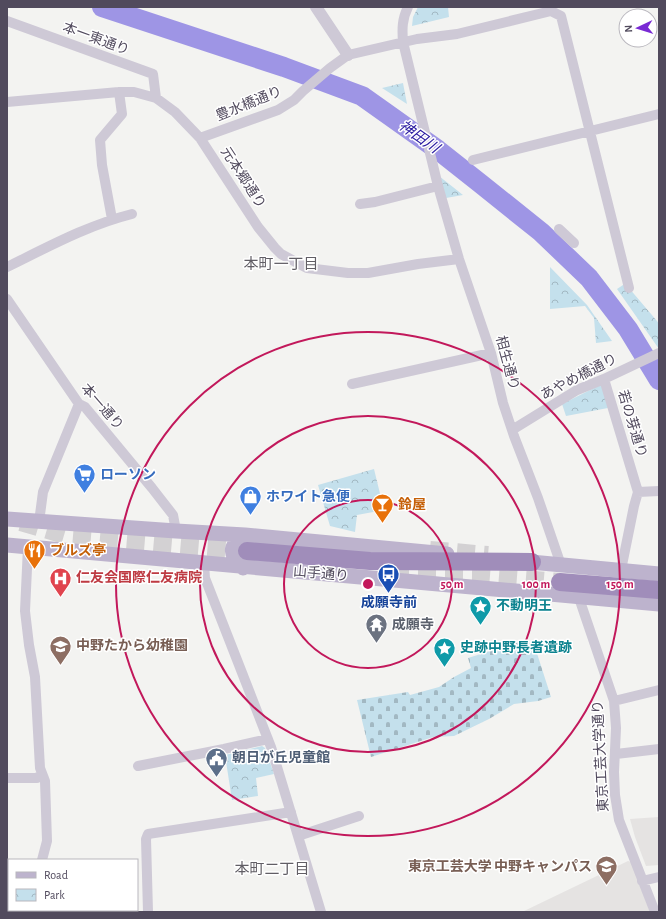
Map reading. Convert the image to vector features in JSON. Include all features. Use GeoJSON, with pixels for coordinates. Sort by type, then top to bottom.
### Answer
{"type":"FeatureCollection","features":[{"type":"Feature","properties":{"kind":"highway"},"geometry":{"type":"LineString","coordinates":[[245,551],[370,561],[532,562]]}},
{"type":"Feature","properties":{"kind":"highway"},"geometry":{"type":"LineString","coordinates":[[560,573],[659,590]]}},
{"type":"Feature","properties":{"kind":"main road","name":"山手通り"},"geometry":{"type":"LineString","coordinates":[[7,519],[176,531],[245,551],[579,598],[659,604]]}},
{"type":"Feature","properties":{"kind":"main road","name":"山手通り"},"geometry":{"type":"LineString","coordinates":[[7,545],[204,564],[245,551]]}},
{"type":"Feature","properties":{"kind":"main road"},"geometry":{"type":"LineString","coordinates":[[532,562],[560,573],[621,570],[659,574]]}},
{"type":"Feature","properties":{"kind":"street"},"geometry":{"type":"LineString","coordinates":[[316,7],[348,55],[417,39],[457,34],[551,11],[561,16],[629,288]]}},
{"type":"Feature","properties":{"kind":"street"},"geometry":{"type":"LineString","coordinates":[[403,42],[402,25],[408,7]]}},
{"type":"Feature","properties":{"kind":"street","name":"本一東通り"},"geometry":{"type":"LineString","coordinates":[[7,21],[153,74],[156,98]]}},
{"type":"Feature","properties":{"kind":"street","name":"相生通り"},"geometry":{"type":"LineString","coordinates":[[403,42],[438,186],[460,262],[491,353],[503,403],[538,498],[560,573]]}},
{"type":"Feature","properties":{"kind":"street","name":"豊水橋通り"},"geometry":{"type":"LineString","coordinates":[[200,138],[278,110],[294,100],[348,55]]}},
{"type":"Feature","properties":{"kind":"street"},"geometry":{"type":"LineString","coordinates":[[112,219],[102,165],[100,140],[122,114],[119,92]]}},
{"type":"Feature","properties":{"kind":"street","name":"元本郷通り"},"geometry":{"type":"LineString","coordinates":[[7,102],[119,92],[134,92],[156,98],[175,112],[200,138],[262,232],[282,254],[307,268],[348,273],[368,273],[418,264],[460,262]]}},
{"type":"Feature","properties":{"kind":"street"},"geometry":{"type":"LineString","coordinates":[[473,160],[659,114]]}},
{"type":"Feature","properties":{"kind":"street"},"geometry":{"type":"LineString","coordinates":[[360,204],[375,202],[438,186]]}},
{"type":"Feature","properties":{"kind":"street"},"geometry":{"type":"LineString","coordinates":[[7,267],[79,232],[112,219],[132,214]]}},
{"type":"Feature","properties":{"kind":"street"},"geometry":{"type":"LineString","coordinates":[[559,229],[574,243]]}},
{"type":"Feature","properties":{"kind":"street","name":"本一通り"},"geometry":{"type":"LineString","coordinates":[[7,299],[79,404],[85,407],[173,515],[176,531]]}},
{"type":"Feature","properties":{"kind":"street"},"geometry":{"type":"LineString","coordinates":[[352,384],[491,353]]}},
{"type":"Feature","properties":{"kind":"street","name":"あやめ橋通り"},"geometry":{"type":"LineString","coordinates":[[512,430],[577,390],[659,353]]}},
{"type":"Feature","properties":{"kind":"street","name":"若の芽通り"},"geometry":{"type":"LineString","coordinates":[[604,379],[638,492]]}},
{"type":"Feature","properties":{"kind":"street"},"geometry":{"type":"LineString","coordinates":[[39,522],[43,492],[79,404]]}},
{"type":"Feature","properties":{"kind":"street"},"geometry":{"type":"LineString","coordinates":[[621,570],[638,492],[659,491]]}},
{"type":"Feature","properties":{"kind":"street"},"geometry":{"type":"LineString","coordinates":[[28,547],[25,611],[35,677],[40,768],[45,781],[47,841],[42,859]]}},
{"type":"Feature","properties":{"kind":"street"},"geometry":{"type":"LineString","coordinates":[[204,564],[205,578],[268,739],[321,912]]}},
{"type":"Feature","properties":{"kind":"street","name":"東京工芸大学通り"},"geometry":{"type":"LineString","coordinates":[[579,598],[614,701],[616,728],[614,780],[619,820],[655,912]]}},
{"type":"Feature","properties":{"kind":"street"},"geometry":{"type":"LineString","coordinates":[[614,701],[659,690]]}},
{"type":"Feature","properties":{"kind":"street"},"geometry":{"type":"LineString","coordinates":[[138,766],[268,739]]}},
{"type":"Feature","properties":{"kind":"street"},"geometry":{"type":"LineString","coordinates":[[616,754],[659,749]]}},
{"type":"Feature","properties":{"kind":"street"},"geometry":{"type":"LineString","coordinates":[[7,778],[37,778],[42,774]]}},
{"type":"Feature","properties":{"kind":"street"},"geometry":{"type":"LineString","coordinates":[[148,912],[146,839],[148,834],[291,812]]}},
{"type":"Feature","properties":{"kind":"street"},"geometry":{"type":"LineString","coordinates":[[298,836],[359,816]]}},
{"type":"Feature","properties":{"kind":"street"},"geometry":{"type":"LineString","coordinates":[[642,881],[659,877]]}},
{"type":"Feature","properties":{"kind":"shaded area"},"geometry":{"type":"Polygon","coordinates":[[[659,817],[659,865],[646,866],[630,819],[659,817]]]}},
{"type":"Feature","properties":{"kind":"shaded area","name":"東京工芸大学 中野キャンパス"},"geometry":{"type":"Polygon","coordinates":[[[628,861],[631,862],[650,912],[522,912],[628,861]]]}},
{"type":"Feature","properties":{"kind":"green space"},"geometry":{"type":"Polygon","coordinates":[[[418,7],[448,7],[449,17],[412,26],[413,17],[418,7]]]}},
{"type":"Feature","properties":{"kind":"green space"},"geometry":{"type":"Polygon","coordinates":[[[403,83],[407,104],[382,88],[403,83]]]}},
{"type":"Feature","properties":{"kind":"green space"},"geometry":{"type":"Polygon","coordinates":[[[439,176],[463,195],[446,198],[439,176]]]}},
{"type":"Feature","properties":{"kind":"green space"},"geometry":{"type":"Polygon","coordinates":[[[550,267],[587,305],[612,341],[596,343],[594,318],[585,306],[550,309],[550,267]]]}},
{"type":"Feature","properties":{"kind":"green space"},"geometry":{"type":"Polygon","coordinates":[[[623,281],[659,324],[659,349],[617,289],[623,285],[623,281]]]}},
{"type":"Feature","properties":{"kind":"green space"},"geometry":{"type":"Polygon","coordinates":[[[602,384],[608,408],[566,416],[562,404],[602,384]]]}},
{"type":"Feature","properties":{"kind":"green space"},"geometry":{"type":"Polygon","coordinates":[[[374,469],[384,510],[357,515],[355,532],[330,526],[318,485],[374,469]]]}},
{"type":"Feature","properties":{"kind":"green space"},"geometry":{"type":"Polygon","coordinates":[[[522,641],[534,644],[551,697],[538,701],[514,704],[489,719],[454,736],[433,737],[371,757],[357,700],[408,692],[410,695],[439,687],[471,668],[468,658],[522,641]]]}},
{"type":"Feature","properties":{"kind":"green space"},"geometry":{"type":"Polygon","coordinates":[[[262,746],[265,748],[274,774],[256,778],[258,796],[232,800],[225,755],[262,746]]]}},
{"type":"Feature","properties":{"kind":"waterway","name":"神田川"},"geometry":{"type":"LineString","coordinates":[[102,7],[284,67],[362,96],[438,150],[541,232],[589,278],[628,329],[659,380]]}},
{"type":"Feature","properties":{"kind":"tunnel"},"geometry":{"type":"LineString","coordinates":[[21,522],[68,536],[247,551]]}},
{"type":"Feature","properties":{"kind":"tunnel"},"geometry":{"type":"LineString","coordinates":[[430,550],[488,555]]}},
{"type":"Feature","properties":{"kind":"tunnel"},"geometry":{"type":"LineString","coordinates":[[391,574],[474,575],[560,582]]}},
{"type":"Feature","properties":{"kind":"place","name":"ローソン"},"geometry":{"type":"Point","coordinates":[85,494]}},
{"type":"Feature","properties":{"kind":"place","name":"ホワイト急便"},"geometry":{"type":"Point","coordinates":[251,516]}},
{"type":"Feature","properties":{"kind":"place","name":"鈴屋"},"geometry":{"type":"Point","coordinates":[382,524]}},
{"type":"Feature","properties":{"kind":"place","name":"ブルズ亭"},"geometry":{"type":"Point","coordinates":[35,570]}},
{"type":"Feature","properties":{"kind":"place","name":"成願寺前"},"geometry":{"type":"Point","coordinates":[389,594]}},
{"type":"Feature","properties":{"kind":"place","name":"仁友会国際仁友病院"},"geometry":{"type":"Point","coordinates":[61,598]}},
{"type":"Feature","properties":{"kind":"place","name":"不動明王"},"geometry":{"type":"Point","coordinates":[480,626]}},
{"type":"Feature","properties":{"kind":"place","name":"成願寺"},"geometry":{"type":"Point","coordinates":[377,644]}},
{"type":"Feature","properties":{"kind":"place","name":"中野たから幼稚園"},"geometry":{"type":"Point","coordinates":[61,666]}},
{"type":"Feature","properties":{"kind":"place","name":"史跡中野長者遺跡"},"geometry":{"type":"Point","coordinates":[444,668]}},
{"type":"Feature","properties":{"kind":"place","name":"朝日が丘児童館"},"geometry":{"type":"Point","coordinates":[216,778]}},
{"type":"Feature","properties":{"kind":"place","name":"東京工芸大学 中野キャンパス"},"geometry":{"type":"Point","coordinates":[607,886]}},
{"type":"Feature","properties":{"kind":"district","name":"本町一丁目"},"geometry":{"type":"Point","coordinates":[281,264]}},
{"type":"Feature","properties":{"kind":"district","name":"本町二丁目"},"geometry":{"type":"Point","coordinates":[272,869]}}]}
